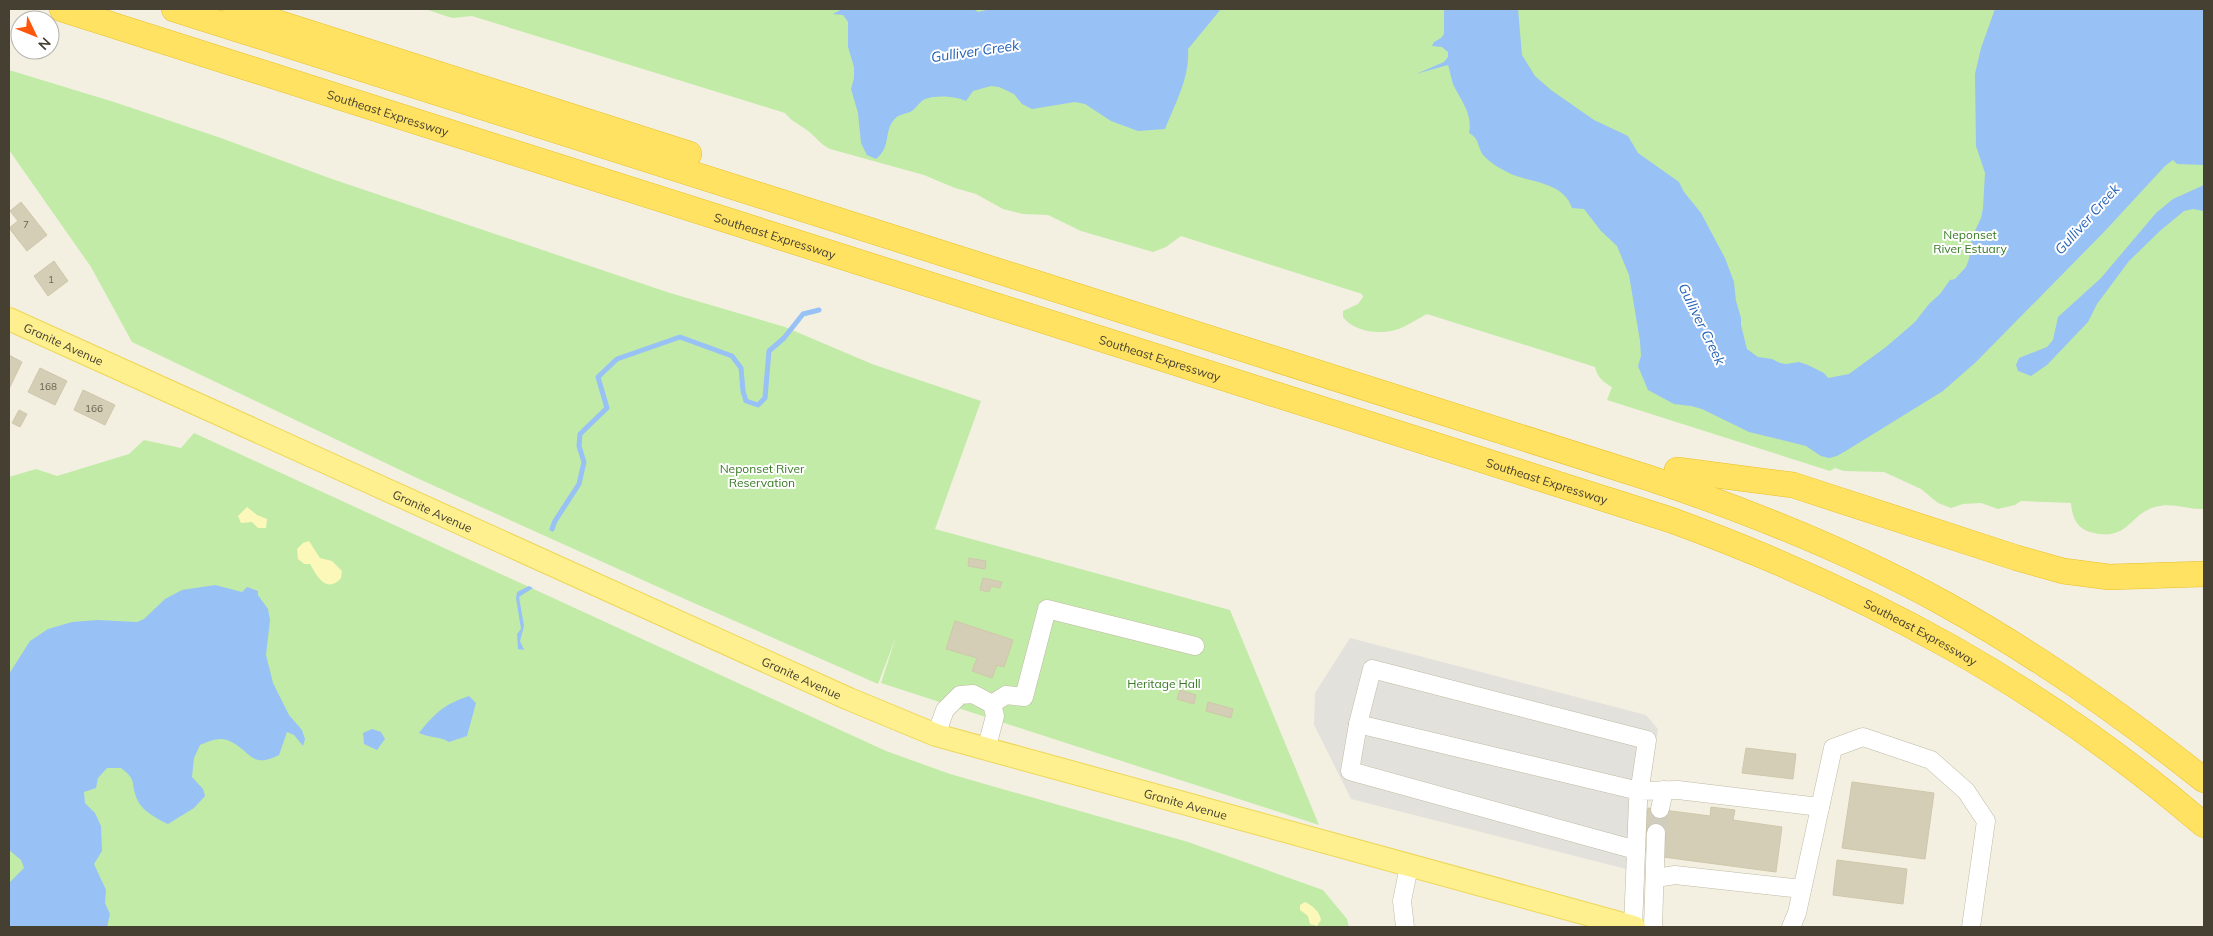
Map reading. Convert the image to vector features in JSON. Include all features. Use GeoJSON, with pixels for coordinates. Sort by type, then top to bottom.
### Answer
{"type":"FeatureCollection","features":[{"type":"Feature","properties":{"kind":"highway","name":"Southeast Expressway"},"geometry":{"type":"LineString","coordinates":[[62,9],[1671,520],[1732,542],[1847,592],[1958,650],[2064,717],[2164,791],[2204,825]]}},
{"type":"Feature","properties":{"kind":"highway"},"geometry":{"type":"LineString","coordinates":[[110,9],[1676,507],[1738,529],[1853,579],[1965,637],[2072,705],[2174,780],[2204,806]]}},
{"type":"Feature","properties":{"kind":"highway"},"geometry":{"type":"LineString","coordinates":[[174,9],[1649,478],[1745,511],[1830,546],[1885,572],[1999,635],[2106,705],[2204,780]]}},
{"type":"Feature","properties":{"kind":"highway"},"geometry":{"type":"LineString","coordinates":[[235,9],[1677,470],[1760,500],[1836,532],[1952,589],[2063,656],[2143,713],[2204,760]]}},
{"type":"Feature","properties":{"kind":"highway"},"geometry":{"type":"LineString","coordinates":[[1677,470],[1793,485],[2017,558],[2063,571],[2109,577],[2204,574]]}},
{"type":"Feature","properties":{"kind":"main road","name":"Granite Avenue"},"geometry":{"type":"LineString","coordinates":[[9,320],[849,700],[936,735],[1634,927]]}},
{"type":"Feature","properties":{"kind":"street"},"geometry":{"type":"LineString","coordinates":[[992,704],[1006,695],[1024,697],[1047,609],[1194,646]]}},
{"type":"Feature","properties":{"kind":"street"},"geometry":{"type":"LineString","coordinates":[[1634,927],[1639,791],[1647,740],[1372,669],[1358,724],[1350,771],[1636,850]]}},
{"type":"Feature","properties":{"kind":"street"},"geometry":{"type":"LineString","coordinates":[[936,735],[945,710],[960,695],[973,694],[992,704],[995,716],[986,750]]}},
{"type":"Feature","properties":{"kind":"street"},"geometry":{"type":"LineString","coordinates":[[1358,724],[1639,791],[1664,790],[1820,807]]}},
{"type":"Feature","properties":{"kind":"street"},"geometry":{"type":"LineString","coordinates":[[1791,927],[1797,913],[1833,748],[1863,737],[1931,760],[1966,791],[1986,821],[1971,927]]}},
{"type":"Feature","properties":{"kind":"street"},"geometry":{"type":"LineString","coordinates":[[1660,809],[1664,790]]}},
{"type":"Feature","properties":{"kind":"street"},"geometry":{"type":"LineString","coordinates":[[1653,927],[1656,833]]}},
{"type":"Feature","properties":{"kind":"street"},"geometry":{"type":"LineString","coordinates":[[1405,927],[1402,901],[1409,866]]}},
{"type":"Feature","properties":{"kind":"street"},"geometry":{"type":"LineString","coordinates":[[1656,878],[1675,875],[1802,890]]}},
{"type":"Feature","properties":{"kind":"green space","name":"Neponset River Estuary"},"geometry":{"type":"Polygon","coordinates":[[[425,9],[2204,9],[2204,509],[2168,505],[2155,507],[2139,515],[2120,531],[2113,534],[2103,534],[2081,528],[2072,512],[2071,503],[2021,501],[2015,505],[1998,509],[1981,503],[1963,504],[1951,508],[1938,503],[1921,489],[1884,472],[1844,471],[1835,468],[1830,471],[1607,400],[1612,387],[1601,379],[1595,367],[1427,314],[1395,330],[1374,332],[1359,329],[1347,322],[1343,317],[1343,311],[1358,304],[1363,297],[1362,294],[1181,236],[1166,247],[1153,252],[1081,231],[1048,215],[1023,214],[1003,209],[976,194],[955,188],[924,175],[830,149],[785,113],[472,16],[452,18],[425,9]]]}},
{"type":"Feature","properties":{"kind":"green space","name":"Neponset River Reservation"},"geometry":{"type":"Polygon","coordinates":[[[9,70],[114,102],[221,138],[332,179],[670,293],[785,327],[872,364],[981,401],[935,529],[1230,610],[1319,825],[881,683],[896,637],[878,684],[419,479],[132,342],[91,267],[9,150],[9,70]]]}},
{"type":"Feature","properties":{"kind":"green space"},"geometry":{"type":"Polygon","coordinates":[[[194,433],[886,751],[950,774],[1188,842],[1323,890],[1347,919],[1349,927],[9,927],[9,477],[36,469],[57,476],[129,454],[144,440],[181,448],[194,433]]]}},
{"type":"Feature","properties":{"kind":"sand"},"geometry":{"type":"Polygon","coordinates":[[[247,507],[257,515],[267,519],[266,528],[258,528],[252,522],[241,523],[238,516],[247,507]]]}},
{"type":"Feature","properties":{"kind":"sand"},"geometry":{"type":"Polygon","coordinates":[[[309,541],[320,558],[332,561],[342,571],[341,578],[336,583],[326,584],[318,577],[310,564],[304,564],[298,559],[297,549],[303,543],[309,541]]]}},
{"type":"Feature","properties":{"kind":"sand"},"geometry":{"type":"Polygon","coordinates":[[[1305,902],[1319,914],[1321,920],[1317,926],[1310,924],[1308,916],[1300,910],[1300,905],[1305,902]]]}},
{"type":"Feature","properties":{"kind":"shaded area"},"geometry":{"type":"Polygon","coordinates":[[[1350,638],[1646,715],[1658,729],[1638,872],[1351,799],[1314,725],[1315,693],[1350,638]]]}},
{"type":"Feature","properties":{"kind":"water","name":"Gulliver Creek"},"geometry":{"type":"Polygon","coordinates":[[[842,9],[974,9],[978,12],[991,9],[1221,9],[1188,49],[1187,70],[1165,129],[1138,131],[1111,121],[1085,104],[1075,102],[1032,109],[1022,104],[1014,94],[999,87],[991,86],[973,91],[966,101],[946,97],[923,100],[912,111],[899,116],[893,121],[884,150],[876,159],[867,155],[861,143],[858,113],[851,89],[854,67],[848,47],[848,22],[843,15],[833,14],[842,9]]]}},
{"type":"Feature","properties":{"kind":"water","name":"Gulliver Creek"},"geometry":{"type":"Polygon","coordinates":[[[1444,9],[1518,9],[1522,55],[1535,76],[1551,90],[1594,120],[1628,136],[1638,153],[1679,182],[1684,192],[1701,213],[1725,258],[1734,282],[1736,301],[1747,349],[1758,357],[1772,359],[1780,363],[1799,362],[1808,365],[1824,373],[1828,378],[1849,374],[1886,347],[1915,322],[1950,280],[1955,279],[1966,267],[1972,237],[1981,218],[1985,173],[1976,146],[1975,74],[1981,48],[1995,9],[2204,9],[2204,165],[2177,164],[2173,160],[2165,166],[2104,232],[1976,362],[1943,391],[1849,449],[1829,458],[1821,456],[1806,446],[1749,432],[1702,409],[1674,404],[1648,390],[1638,366],[1641,356],[1640,341],[1629,275],[1617,246],[1601,231],[1584,209],[1572,208],[1568,199],[1561,193],[1545,184],[1509,173],[1483,155],[1477,140],[1469,133],[1468,114],[1453,84],[1448,65],[1416,74],[1444,62],[1448,57],[1448,52],[1442,47],[1432,46],[1444,34],[1444,9]]]}},
{"type":"Feature","properties":{"kind":"water"},"geometry":{"type":"Polygon","coordinates":[[[2204,185],[2204,211],[2193,209],[2184,211],[2129,261],[2097,304],[2088,322],[2047,365],[2031,376],[2018,371],[2016,365],[2019,358],[2047,347],[2053,340],[2058,317],[2101,278],[2156,213],[2173,199],[2204,185]]]}},
{"type":"Feature","properties":{"kind":"water"},"geometry":{"type":"Polygon","coordinates":[[[215,585],[242,592],[247,587],[258,591],[258,595],[268,609],[270,620],[266,655],[273,683],[289,715],[302,730],[305,739],[303,746],[294,735],[287,732],[279,755],[262,760],[256,759],[235,744],[224,739],[217,739],[200,745],[194,758],[192,777],[203,789],[205,796],[194,808],[168,824],[154,817],[142,807],[137,799],[132,779],[126,772],[121,768],[107,768],[98,778],[96,788],[84,792],[85,803],[95,813],[101,826],[102,851],[94,864],[106,890],[105,903],[110,914],[107,927],[9,927],[9,883],[24,868],[21,860],[9,850],[9,674],[30,641],[48,629],[72,622],[98,620],[137,622],[144,619],[165,599],[182,590],[215,585]]]}},
{"type":"Feature","properties":{"kind":"water"},"geometry":{"type":"Polygon","coordinates":[[[529,586],[533,588],[519,597],[524,626],[520,641],[524,650],[518,649],[517,634],[521,629],[516,598],[517,592],[529,586]]]}},
{"type":"Feature","properties":{"kind":"water"},"geometry":{"type":"Polygon","coordinates":[[[469,696],[476,703],[467,736],[449,742],[419,733],[441,710],[469,696]]]}},
{"type":"Feature","properties":{"kind":"water"},"geometry":{"type":"Polygon","coordinates":[[[372,729],[381,732],[385,739],[377,750],[364,744],[363,733],[372,729]]]}},
{"type":"Feature","properties":{"kind":"building"},"geometry":{"type":"Polygon","coordinates":[[[21,202],[47,235],[27,251],[9,228],[18,221],[10,211],[21,202]]]}},
{"type":"Feature","properties":{"kind":"building"},"geometry":{"type":"Polygon","coordinates":[[[54,261],[68,281],[48,296],[34,276],[54,261]]]}},
{"type":"Feature","properties":{"kind":"building"},"geometry":{"type":"Polygon","coordinates":[[[9,355],[22,362],[9,389],[9,355]]]}},
{"type":"Feature","properties":{"kind":"building"},"geometry":{"type":"Polygon","coordinates":[[[40,368],[67,381],[55,405],[28,392],[40,368]]]}},
{"type":"Feature","properties":{"kind":"building"},"geometry":{"type":"Polygon","coordinates":[[[83,390],[115,405],[105,425],[74,410],[83,390]]]}},
{"type":"Feature","properties":{"kind":"building"},"geometry":{"type":"Polygon","coordinates":[[[19,410],[27,414],[20,427],[12,423],[19,410]]]}},
{"type":"Feature","properties":{"kind":"building"},"geometry":{"type":"Polygon","coordinates":[[[969,558],[986,561],[985,569],[968,566],[969,558]]]}},
{"type":"Feature","properties":{"kind":"building"},"geometry":{"type":"Polygon","coordinates":[[[983,578],[1002,582],[1000,588],[991,586],[989,592],[980,590],[983,578]]]}},
{"type":"Feature","properties":{"kind":"building"},"geometry":{"type":"Polygon","coordinates":[[[955,621],[1013,640],[1004,667],[997,665],[992,678],[972,671],[977,658],[946,649],[955,621]]]}},
{"type":"Feature","properties":{"kind":"building"},"geometry":{"type":"Polygon","coordinates":[[[1180,690],[1196,695],[1194,704],[1177,699],[1180,690]]]}},
{"type":"Feature","properties":{"kind":"building"},"geometry":{"type":"Polygon","coordinates":[[[1208,702],[1233,709],[1231,718],[1206,711],[1208,702]]]}},
{"type":"Feature","properties":{"kind":"building"},"geometry":{"type":"Polygon","coordinates":[[[1746,748],[1796,754],[1793,779],[1742,773],[1746,748]]]}},
{"type":"Feature","properties":{"kind":"building"},"geometry":{"type":"Polygon","coordinates":[[[1852,782],[1934,793],[1925,859],[1842,848],[1852,782]]]}},
{"type":"Feature","properties":{"kind":"building"},"geometry":{"type":"Polygon","coordinates":[[[1711,807],[1735,810],[1733,820],[1782,827],[1776,872],[1663,857],[1666,835],[1645,832],[1648,808],[1710,816],[1711,807]]]}},
{"type":"Feature","properties":{"kind":"building"},"geometry":{"type":"Polygon","coordinates":[[[1837,860],[1907,869],[1903,904],[1833,895],[1837,860]]]}},
{"type":"Feature","properties":{"kind":"waterway"},"geometry":{"type":"LineString","coordinates":[[552,529],[555,521],[579,484],[584,462],[579,446],[580,434],[607,408],[598,377],[617,359],[680,337],[732,356],[741,368],[746,401],[758,405],[765,398],[769,351],[784,338],[803,314],[819,310]]}},
{"type":"Feature","properties":{"kind":"tunnel"},"geometry":{"type":"LineString","coordinates":[[1656,833],[1660,809]]}},
{"type":"Feature","properties":{"kind":"park label","name":"Heritage Hall"},"geometry":{"type":"Point","coordinates":[1164,683]}}]}
